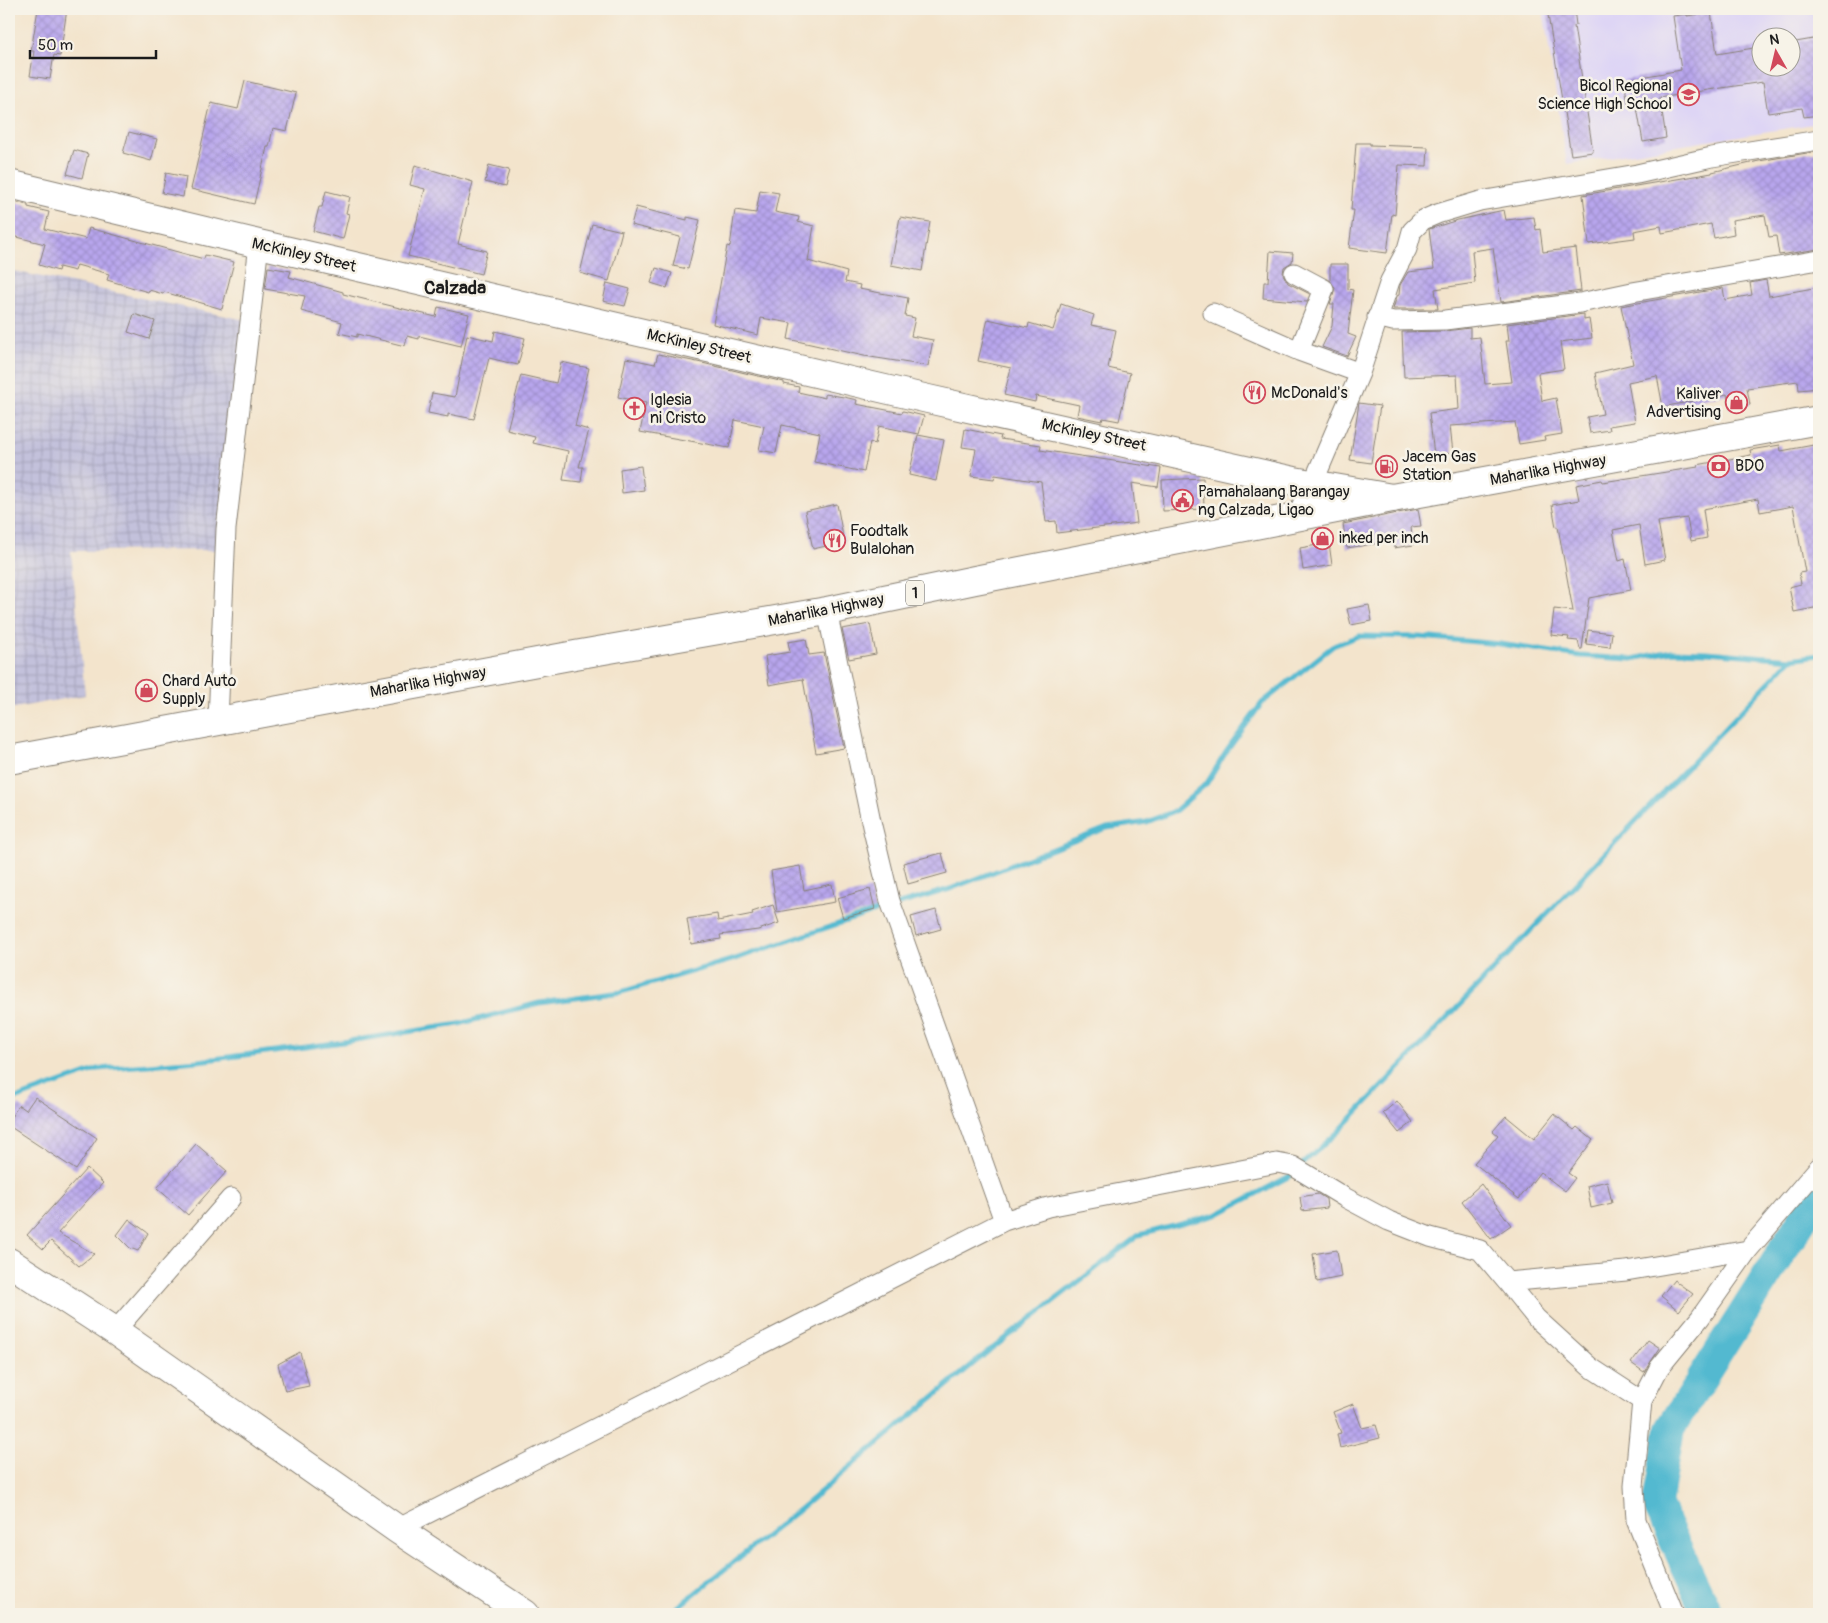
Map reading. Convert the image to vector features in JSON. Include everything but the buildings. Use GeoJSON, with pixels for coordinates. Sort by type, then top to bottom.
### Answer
{"type":"FeatureCollection","features":[{"type":"Feature","properties":{"kind":"main road","name":"McKinley Street"},"geometry":{"type":"LineString","coordinates":[[9,184],[928,399],[1294,481],[1392,498]]}},
{"type":"Feature","properties":{"kind":"main road","name":"Maharlika Highway"},"geometry":{"type":"LineString","coordinates":[[9,760],[585,653],[827,611],[1392,498],[1819,420]]}},
{"type":"Feature","properties":{"kind":"main road"},"geometry":{"type":"LineString","coordinates":[[9,1262],[114,1331],[525,1614]]}},
{"type":"Feature","properties":{"kind":"street"},"geometry":{"type":"LineString","coordinates":[[1296,517],[1313,483],[1360,373],[1390,281],[1407,249],[1412,231],[1424,220],[1437,214],[1480,201],[1628,176],[1712,157],[1819,140]]}},
{"type":"Feature","properties":{"kind":"street"},"geometry":{"type":"LineString","coordinates":[[218,721],[226,529],[259,244]]}},
{"type":"Feature","properties":{"kind":"street"},"geometry":{"type":"LineString","coordinates":[[1378,317],[1394,320],[1445,320],[1580,303],[1632,292],[1819,260]]}},
{"type":"Feature","properties":{"kind":"street"},"geometry":{"type":"LineString","coordinates":[[1294,273],[1324,289],[1299,351]]}},
{"type":"Feature","properties":{"kind":"street"},"geometry":{"type":"LineString","coordinates":[[1213,313],[1299,351],[1360,373]]}},
{"type":"Feature","properties":{"kind":"street"},"geometry":{"type":"LineString","coordinates":[[827,611],[872,826],[890,901],[1004,1221]]}},
{"type":"Feature","properties":{"kind":"street"},"geometry":{"type":"LineString","coordinates":[[398,1528],[1004,1221],[1048,1207],[1277,1163],[1293,1166],[1344,1197],[1389,1221],[1430,1237],[1480,1250],[1536,1318],[1590,1367],[1642,1401]]}},
{"type":"Feature","properties":{"kind":"street"},"geometry":{"type":"LineString","coordinates":[[1674,1614],[1636,1520],[1634,1486],[1642,1401],[1659,1368],[1700,1318],[1748,1250],[1819,1167]]}},
{"type":"Feature","properties":{"kind":"street"},"geometry":{"type":"LineString","coordinates":[[114,1331],[231,1198]]}},
{"type":"Feature","properties":{"kind":"street"},"geometry":{"type":"LineString","coordinates":[[1507,1282],[1626,1271],[1748,1250]]}},
{"type":"Feature","properties":{"kind":"shaded area","name":"Bicol Regional Science High School"},"geometry":{"type":"Polygon","coordinates":[[[1543,9],[1819,9],[1819,123],[1567,164],[1543,9]]]}},
{"type":"Feature","properties":{"kind":"shaded area"},"geometry":{"type":"Polygon","coordinates":[[[9,270],[250,321],[225,550],[71,551],[85,695],[9,709],[9,270]]]}},
{"type":"Feature","properties":{"kind":"waterway"},"geometry":{"type":"LineString","coordinates":[[896,905],[950,889],[1107,828],[1147,822],[1175,811],[1207,783],[1226,752],[1262,703],[1333,646],[1359,636],[1420,637],[1500,644],[1580,656],[1632,659],[1672,651],[1791,659],[1819,655]]}},
{"type":"Feature","properties":{"kind":"waterway"},"geometry":{"type":"LineString","coordinates":[[1301,1165],[1339,1131],[1791,659]]}},
{"type":"Feature","properties":{"kind":"waterway"},"geometry":{"type":"LineString","coordinates":[[9,1101],[98,1069],[198,1061],[336,1043],[459,1024],[539,1003],[621,992],[735,959],[888,907]]}},
{"type":"Feature","properties":{"kind":"waterway"},"geometry":{"type":"LineString","coordinates":[[669,1614],[801,1508],[979,1359],[1139,1235],[1216,1215],[1288,1177],[1295,1171]]}},
{"type":"Feature","properties":{"kind":"waterway"},"geometry":{"type":"LineString","coordinates":[[1708,1614],[1657,1504],[1670,1429],[1819,1193]]}},
{"type":"Feature","properties":{"kind":"place","name":"Bicol Regional Science High School"},"geometry":{"type":"Point","coordinates":[1688,95]}},
{"type":"Feature","properties":{"kind":"place","name":"McDonald's"},"geometry":{"type":"Point","coordinates":[1255,393]}},
{"type":"Feature","properties":{"kind":"place","name":"Kaliver Advertising"},"geometry":{"type":"Point","coordinates":[1737,403]}},
{"type":"Feature","properties":{"kind":"place","name":"Iglesia ni Cristo"},"geometry":{"type":"Point","coordinates":[634,409]}},
{"type":"Feature","properties":{"kind":"place","name":"Jacem Gas Station"},"geometry":{"type":"Point","coordinates":[1386,466]}},
{"type":"Feature","properties":{"kind":"place","name":"BDO"},"geometry":{"type":"Point","coordinates":[1719,466]}},
{"type":"Feature","properties":{"kind":"place","name":"Pamahalaang Barangay ng Calzada, Ligao"},"geometry":{"type":"Point","coordinates":[1182,501]}},
{"type":"Feature","properties":{"kind":"place","name":"inked per inch"},"geometry":{"type":"Point","coordinates":[1323,538]}},
{"type":"Feature","properties":{"kind":"place","name":"Foodtalk Bulalohan"},"geometry":{"type":"Point","coordinates":[834,540]}},
{"type":"Feature","properties":{"kind":"place","name":"Chard Auto Supply"},"geometry":{"type":"Point","coordinates":[146,690]}},
{"type":"Feature","properties":{"kind":"district","name":"Calzada"},"geometry":{"type":"Point","coordinates":[455,288]}}]}
